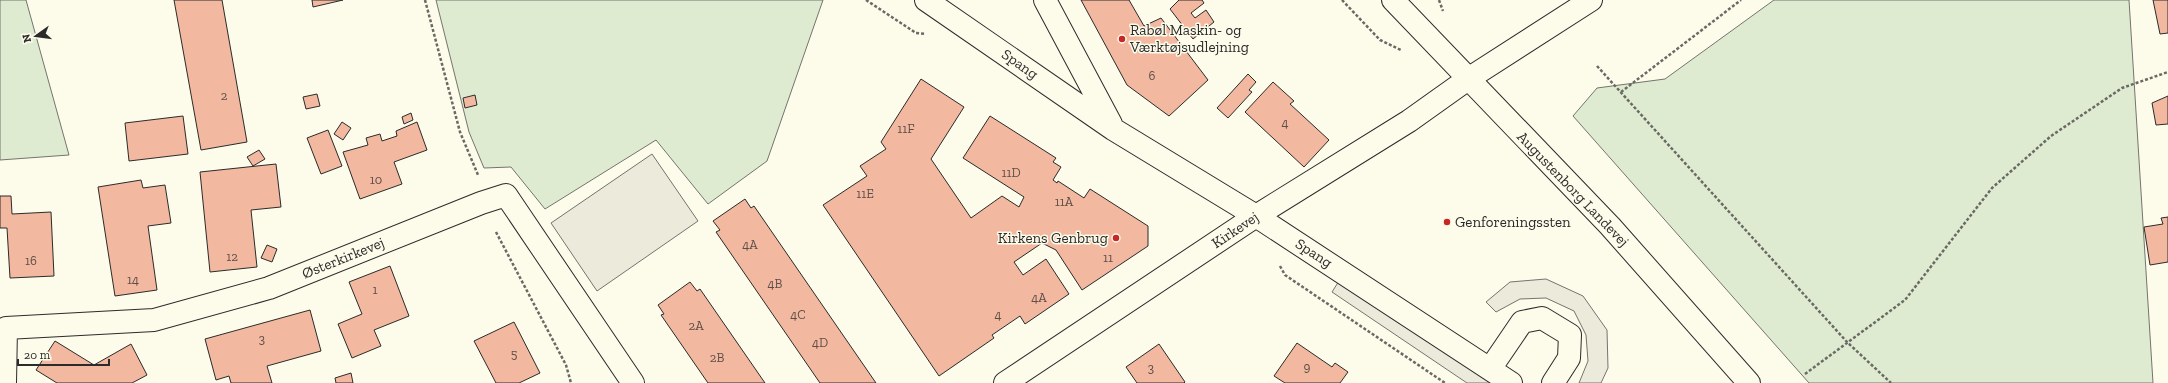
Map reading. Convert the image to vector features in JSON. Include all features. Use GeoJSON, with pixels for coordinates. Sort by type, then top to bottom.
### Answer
{"type":"FeatureCollection","features":[{"type":"Feature","properties":{"kind":"street","name":"Spang"},"geometry":{"type":"LineString","coordinates":[[926,0],[1113,128],[1256,216],[1511,383]]}},
{"type":"Feature","properties":{"kind":"street"},"geometry":{"type":"LineString","coordinates":[[1045,0],[1113,128]]}},
{"type":"Feature","properties":{"kind":"street","name":"Augustenborg Landevej"},"geometry":{"type":"LineString","coordinates":[[1393,0],[1610,226],[1749,383]]}},
{"type":"Feature","properties":{"kind":"street","name":"Kirkevej"},"geometry":{"type":"LineString","coordinates":[[1005,383],[1256,216],[1409,121],[1468,79],[1591,0]]}},
{"type":"Feature","properties":{"kind":"street","name":"Østerkirkevej"},"geometry":{"type":"LineString","coordinates":[[5,383],[6,328],[154,320],[269,288],[481,203],[506,195],[633,383]]}},
{"type":"Feature","properties":{"kind":"street"},"geometry":{"type":"LineString","coordinates":[[1490,369],[1522,322],[1542,318],[1570,335],[1570,358],[1553,383]]}},
{"type":"Feature","properties":{"kind":"path"},"geometry":{"type":"LineString","coordinates":[[1621,92],[1741,0]]}},
{"type":"Feature","properties":{"kind":"path"},"geometry":{"type":"LineString","coordinates":[[1597,66],[1848,342],[1891,383]]}},
{"type":"Feature","properties":{"kind":"path"},"geometry":{"type":"LineString","coordinates":[[1805,374],[1906,300],[1992,188],[2051,136],[2122,88],[2168,72]]}},
{"type":"Feature","properties":{"kind":"path"},"geometry":{"type":"LineString","coordinates":[[1279,263],[1285,275],[1445,383]]}},
{"type":"Feature","properties":{"kind":"green space"},"geometry":{"type":"Polygon","coordinates":[[[0,0],[26,0],[69,155],[0,160],[0,0]]]}},
{"type":"Feature","properties":{"kind":"green space"},"geometry":{"type":"Polygon","coordinates":[[[436,0],[823,0],[767,161],[708,204],[656,140],[545,209],[511,167],[484,168],[469,132],[436,0]]]}},
{"type":"Feature","properties":{"kind":"green space"},"geometry":{"type":"Polygon","coordinates":[[[1774,0],[2129,0],[2153,383],[1809,383],[1573,116],[1597,88],[1665,79],[1774,0]]]}},
{"type":"Feature","properties":{"kind":"shaded area"},"geometry":{"type":"Polygon","coordinates":[[[652,154],[698,221],[597,291],[551,223],[652,154]]]}},
{"type":"Feature","properties":{"kind":"shaded area"},"geometry":{"type":"Polygon","coordinates":[[[1344,273],[1511,383],[1467,383],[1332,292],[1344,273]]]}},
{"type":"Feature","properties":{"kind":"shaded area"},"geometry":{"type":"Polygon","coordinates":[[[1546,279],[1583,296],[1607,330],[1608,368],[1601,383],[1579,383],[1588,361],[1586,335],[1574,311],[1546,298],[1520,299],[1496,312],[1486,302],[1510,282],[1546,279]]]}},
{"type":"Feature","properties":{"kind":"building"},"geometry":{"type":"Polygon","coordinates":[[[174,0],[222,0],[247,142],[201,150],[174,0]]]}},
{"type":"Feature","properties":{"kind":"building"},"geometry":{"type":"Polygon","coordinates":[[[312,0],[343,0],[313,7],[312,0]]]}},
{"type":"Feature","properties":{"kind":"building"},"geometry":{"type":"Polygon","coordinates":[[[1081,0],[1129,0],[1144,26],[1161,18],[1208,80],[1169,116],[1127,85],[1081,0]]]}},
{"type":"Feature","properties":{"kind":"building"},"geometry":{"type":"Polygon","coordinates":[[[1179,0],[1202,0],[1204,3],[1191,13],[1195,18],[1206,10],[1214,22],[1193,39],[1170,9],[1179,0]]]}},
{"type":"Feature","properties":{"kind":"building"},"geometry":{"type":"Polygon","coordinates":[[[2153,0],[2168,0],[2168,33],[2160,34],[2153,0]]]}},
{"type":"Feature","properties":{"kind":"building"},"geometry":{"type":"Polygon","coordinates":[[[1248,74],[1256,82],[1249,90],[1252,92],[1228,118],[1217,108],[1248,74]]]}},
{"type":"Feature","properties":{"kind":"building"},"geometry":{"type":"Polygon","coordinates":[[[921,79],[964,107],[931,159],[971,218],[1002,196],[1019,207],[1024,197],[963,158],[990,116],[1056,158],[1053,162],[1061,167],[1053,180],[1057,183],[1058,181],[1084,198],[1090,189],[1148,226],[1148,246],[1082,290],[1056,250],[1042,243],[1014,262],[1023,275],[1046,259],[1069,294],[1025,324],[1020,316],[992,335],[994,338],[939,376],[823,205],[867,176],[860,166],[886,149],[881,142],[921,79]]]}},
{"type":"Feature","properties":{"kind":"building"},"geometry":{"type":"Polygon","coordinates":[[[1273,82],[1294,101],[1290,104],[1329,140],[1304,167],[1245,112],[1273,82]]]}},
{"type":"Feature","properties":{"kind":"building"},"geometry":{"type":"Polygon","coordinates":[[[317,94],[320,106],[306,109],[303,97],[317,94]]]}},
{"type":"Feature","properties":{"kind":"building"},"geometry":{"type":"Polygon","coordinates":[[[475,95],[477,105],[465,108],[463,98],[475,95]]]}},
{"type":"Feature","properties":{"kind":"building"},"geometry":{"type":"Polygon","coordinates":[[[2168,96],[2168,124],[2156,125],[2152,103],[2168,96]]]}},
{"type":"Feature","properties":{"kind":"building"},"geometry":{"type":"Polygon","coordinates":[[[411,113],[413,120],[404,124],[402,117],[411,113]]]}},
{"type":"Feature","properties":{"kind":"building"},"geometry":{"type":"Polygon","coordinates":[[[183,116],[188,154],[129,161],[125,123],[183,116]]]}},
{"type":"Feature","properties":{"kind":"building"},"geometry":{"type":"Polygon","coordinates":[[[342,122],[351,128],[343,140],[334,134],[342,122]]]}},
{"type":"Feature","properties":{"kind":"building"},"geometry":{"type":"Polygon","coordinates":[[[417,122],[427,150],[394,162],[402,184],[360,199],[343,152],[368,145],[366,138],[380,134],[382,141],[397,136],[396,131],[417,122]]]}},
{"type":"Feature","properties":{"kind":"building"},"geometry":{"type":"Polygon","coordinates":[[[328,130],[342,166],[321,174],[307,138],[328,130]]]}},
{"type":"Feature","properties":{"kind":"building"},"geometry":{"type":"Polygon","coordinates":[[[259,150],[265,159],[253,166],[247,157],[259,150]]]}},
{"type":"Feature","properties":{"kind":"building"},"geometry":{"type":"Polygon","coordinates":[[[276,164],[281,207],[251,210],[257,267],[210,272],[200,172],[276,164]]]}},
{"type":"Feature","properties":{"kind":"building"},"geometry":{"type":"Polygon","coordinates":[[[141,180],[143,188],[165,185],[171,223],[148,226],[157,290],[115,296],[98,187],[141,180]]]}},
{"type":"Feature","properties":{"kind":"building"},"geometry":{"type":"Polygon","coordinates":[[[0,196],[11,196],[12,214],[51,212],[54,276],[10,278],[7,228],[0,228],[0,196]]]}},
{"type":"Feature","properties":{"kind":"building"},"geometry":{"type":"Polygon","coordinates":[[[745,199],[751,208],[754,206],[876,383],[820,383],[716,232],[720,230],[713,221],[745,199]]]}},
{"type":"Feature","properties":{"kind":"building"},"geometry":{"type":"Polygon","coordinates":[[[2168,217],[2168,262],[2150,265],[2144,227],[2163,224],[2161,218],[2168,217]]]}},
{"type":"Feature","properties":{"kind":"building"},"geometry":{"type":"Polygon","coordinates":[[[267,245],[277,249],[272,262],[261,258],[267,245]]]}},
{"type":"Feature","properties":{"kind":"building"},"geometry":{"type":"Polygon","coordinates":[[[390,266],[409,316],[374,330],[381,346],[352,358],[338,324],[362,314],[349,282],[390,266]]]}},
{"type":"Feature","properties":{"kind":"building"},"geometry":{"type":"Polygon","coordinates":[[[690,282],[697,291],[700,289],[765,383],[708,383],[661,315],[664,314],[658,305],[690,282]]]}},
{"type":"Feature","properties":{"kind":"building"},"geometry":{"type":"Polygon","coordinates":[[[310,310],[321,351],[267,366],[272,383],[231,383],[229,376],[216,380],[205,339],[310,310]]]}},
{"type":"Feature","properties":{"kind":"building"},"geometry":{"type":"Polygon","coordinates":[[[514,322],[540,373],[519,383],[496,383],[474,341],[514,322]]]}},
{"type":"Feature","properties":{"kind":"building"},"geometry":{"type":"Polygon","coordinates":[[[55,341],[94,365],[131,344],[147,375],[132,383],[57,383],[36,370],[55,341]]]}},
{"type":"Feature","properties":{"kind":"building"},"geometry":{"type":"Polygon","coordinates":[[[1297,343],[1332,367],[1335,363],[1348,372],[1340,383],[1285,383],[1274,376],[1297,343]]]}},
{"type":"Feature","properties":{"kind":"building"},"geometry":{"type":"Polygon","coordinates":[[[1159,344],[1185,382],[1184,383],[1137,383],[1126,367],[1159,344]]]}},
{"type":"Feature","properties":{"kind":"building"},"geometry":{"type":"Polygon","coordinates":[[[351,373],[353,383],[336,383],[335,378],[351,373]]]}},
{"type":"Feature","properties":{"kind":"place","name":"Rabøl Maskin- og Værktøjsudlejning"},"geometry":{"type":"Point","coordinates":[1122,39]}},
{"type":"Feature","properties":{"kind":"place","name":"Genforeningssten"},"geometry":{"type":"Point","coordinates":[1447,222]}},
{"type":"Feature","properties":{"kind":"place","name":"Kirkens Genbrug"},"geometry":{"type":"Point","coordinates":[1116,238]}}]}
